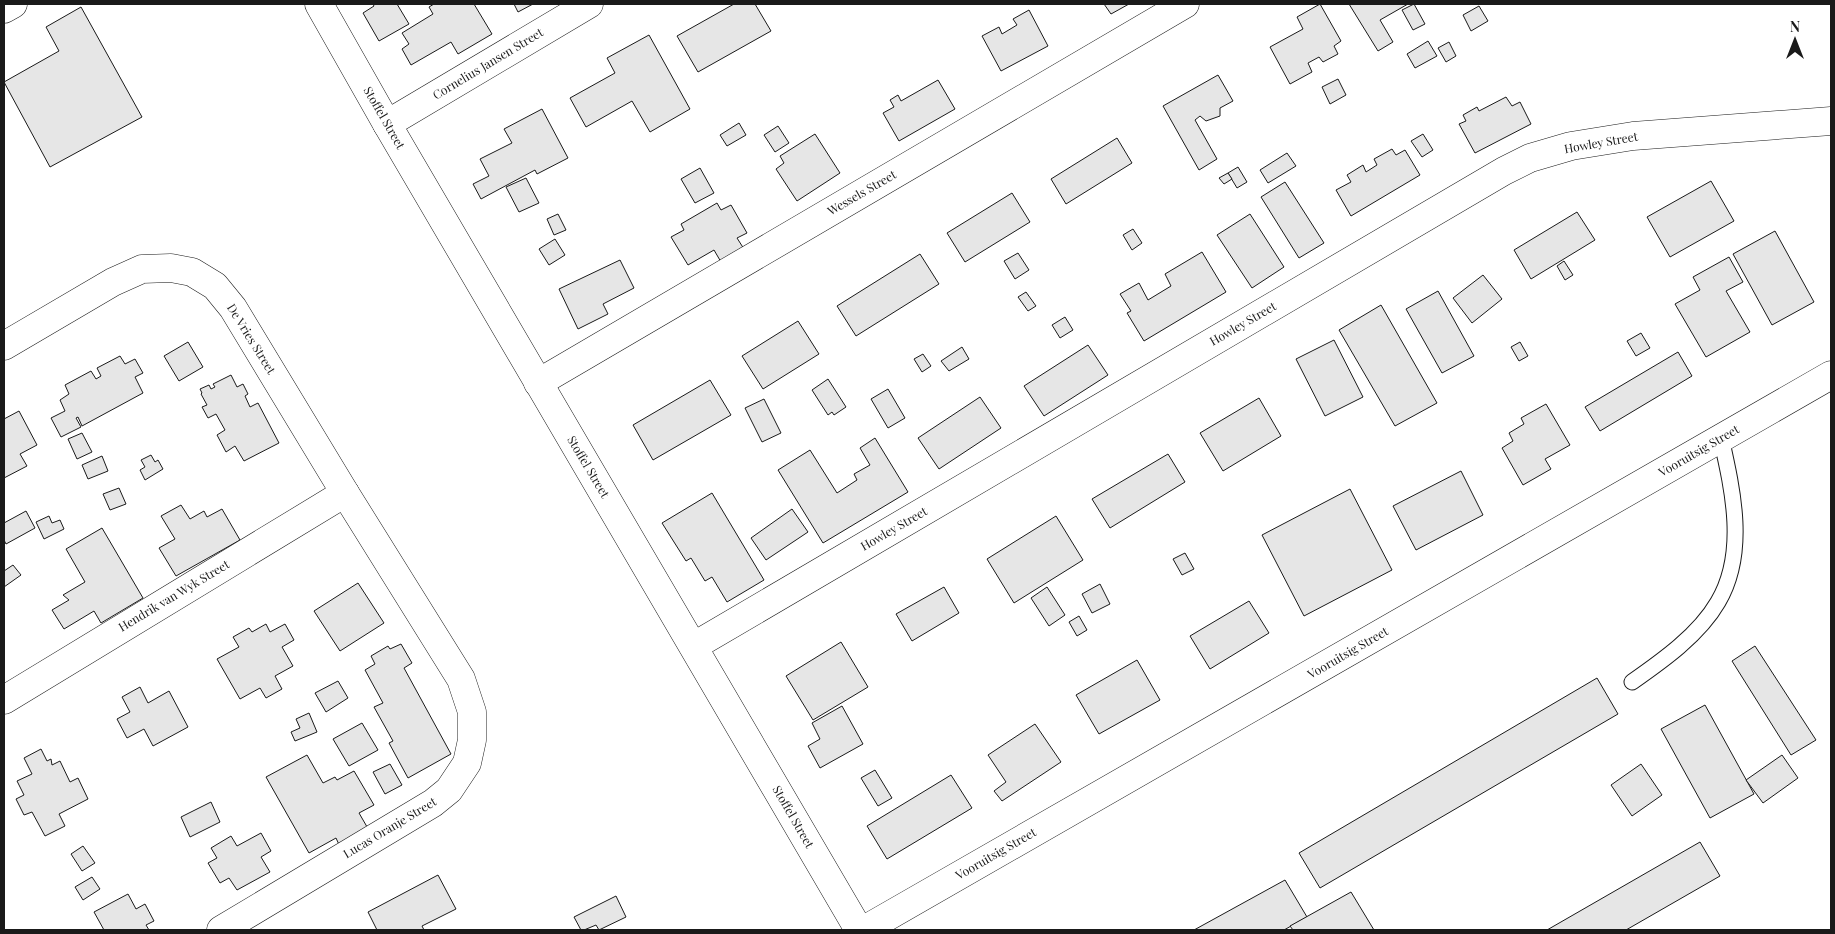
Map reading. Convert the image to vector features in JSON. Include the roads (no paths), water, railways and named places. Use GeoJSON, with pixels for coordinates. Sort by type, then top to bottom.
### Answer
{"type":"FeatureCollection","features":[{"type":"Feature","properties":{"kind":"street"},"geometry":{"type":"LineString","coordinates":[[4,9],[13,4]]}},
{"type":"Feature","properties":{"kind":"street","name":"Stoffel Street"},"geometry":{"type":"LineString","coordinates":[[319,4],[538,383],[860,930]]}},
{"type":"Feature","properties":{"kind":"street","name":"Cornelius Jansen Street"},"geometry":{"type":"LineString","coordinates":[[387,124],[589,4]]}},
{"type":"Feature","properties":{"kind":"street","name":"Wessels Street"},"geometry":{"type":"LineString","coordinates":[[538,383],[1186,4]]}},
{"type":"Feature","properties":{"kind":"street","name":"Howley Street"},"geometry":{"type":"LineString","coordinates":[[694,646],[1504,171],[1530,158],[1571,146],[1633,136],[1831,120]]}},
{"type":"Feature","properties":{"kind":"street","name":"De Vries Street"},"geometry":{"type":"LineString","coordinates":[[4,346],[113,282],[142,269],[171,268],[192,272],[215,286],[233,308],[345,493]]}},
{"type":"Feature","properties":{"kind":"street","name":"Vooruitsig Street"},"geometry":{"type":"LineString","coordinates":[[864,930],[1831,375]]}},
{"type":"Feature","properties":{"kind":"street","name":"Hendrik van Wyk Street"},"geometry":{"type":"LineString","coordinates":[[4,700],[345,493]]}},
{"type":"Feature","properties":{"kind":"street","name":"Lucas Oranje Street"},"geometry":{"type":"LineString","coordinates":[[221,930],[433,803],[449,790],[466,763],[472,740],[472,712],[461,679],[345,493]]}},
{"type":"Feature","properties":{"kind":"lane"},"geometry":{"type":"LineString","coordinates":[[1632,682],[1662,661],[1693,633],[1718,602],[1729,576],[1735,543],[1734,510],[1731,481],[1721,438]]}}]}
